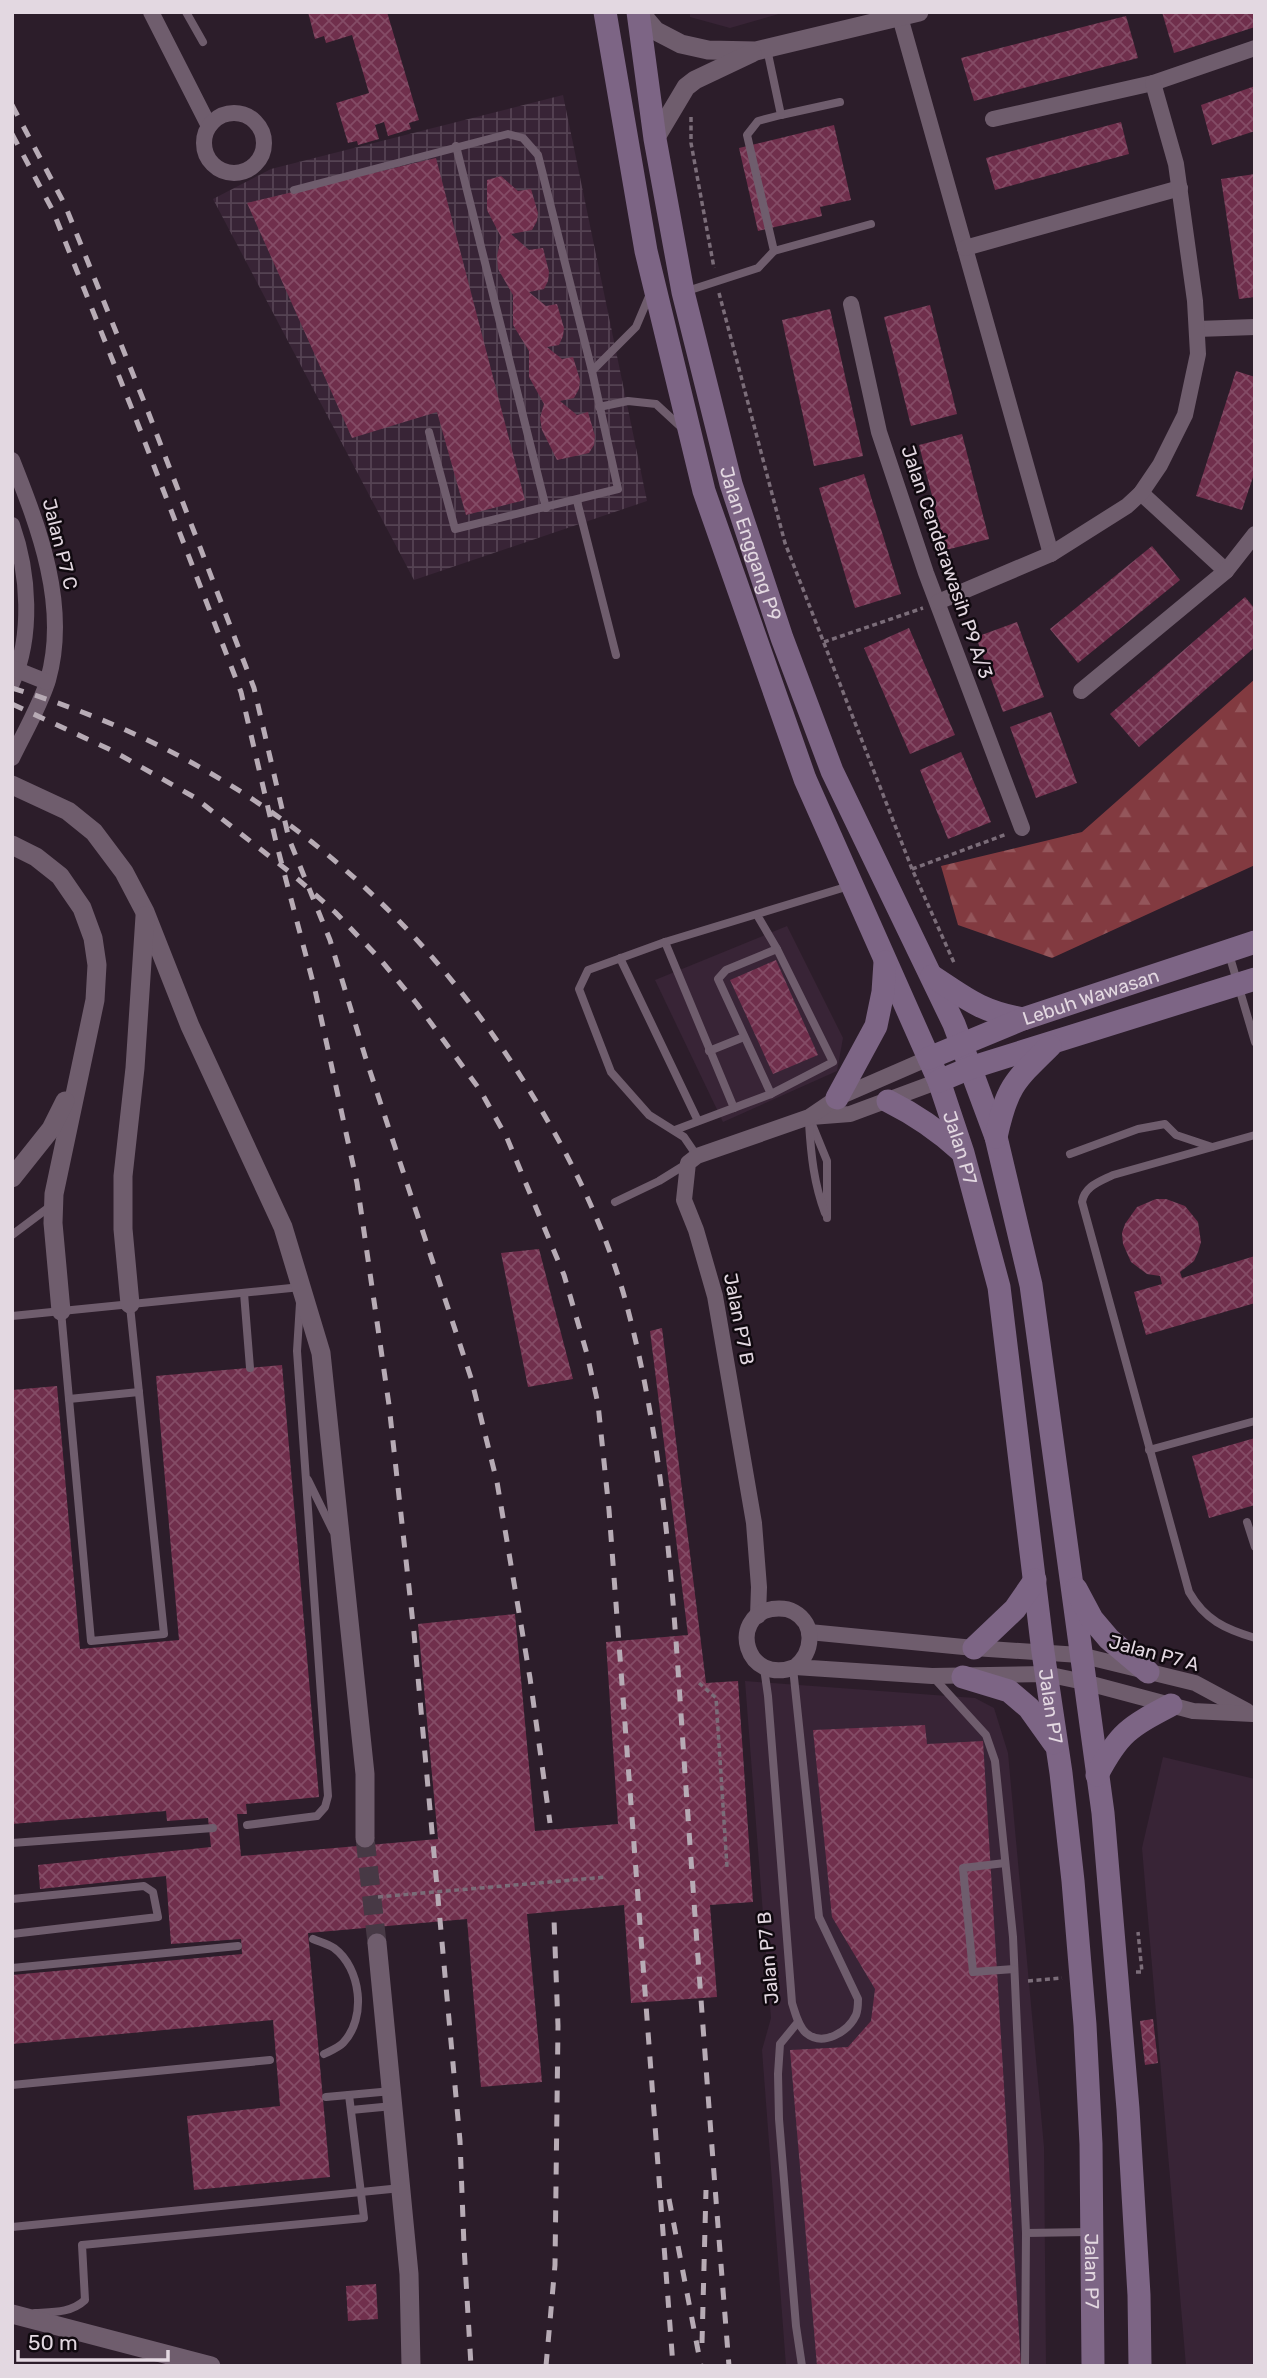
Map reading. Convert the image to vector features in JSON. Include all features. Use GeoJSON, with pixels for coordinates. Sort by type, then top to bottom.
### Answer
{"type":"FeatureCollection","features":[{"type":"Feature","properties":{"kind":"main road","name":"Jalan Enggang P9"},"geometry":{"type":"LineString","coordinates":[[605,12],[646,251],[704,491],[805,779],[885,958]]}},
{"type":"Feature","properties":{"kind":"main road","name":"Jalan Enggang P9"},"geometry":{"type":"LineString","coordinates":[[639,12],[655,139],[683,292],[731,484],[782,638],[832,771],[954,1024],[970,1068]]}},
{"type":"Feature","properties":{"kind":"main road","name":"Lebuh Wawasan"},"geometry":{"type":"LineString","coordinates":[[929,1058],[1023,1019],[1255,942]]}},
{"type":"Feature","properties":{"kind":"main road"},"geometry":{"type":"LineString","coordinates":[[836,1098],[876,1026],[883,992],[885,958]]}},
{"type":"Feature","properties":{"kind":"main road","name":"Jalan P7"},"geometry":{"type":"LineString","coordinates":[[885,958],[939,1081],[963,1153],[999,1287],[1073,1881],[1085,2025],[1091,2144],[1093,2366]]}},
{"type":"Feature","properties":{"kind":"main road"},"geometry":{"type":"LineString","coordinates":[[931,975],[977,1007],[1023,1019]]}},
{"type":"Feature","properties":{"kind":"main road","name":"Lebuh Wawasan"},"geometry":{"type":"LineString","coordinates":[[939,1081],[970,1068],[1246,982]]}},
{"type":"Feature","properties":{"kind":"main road"},"geometry":{"type":"LineString","coordinates":[[996,1137],[1006,1096],[1017,1079],[1053,1043]]}},
{"type":"Feature","properties":{"kind":"main road","name":"Jalan P7"},"geometry":{"type":"LineString","coordinates":[[970,1068],[996,1137],[1031,1284],[1103,1813],[1123,2044],[1141,2366]]}},
{"type":"Feature","properties":{"kind":"main road"},"geometry":{"type":"LineString","coordinates":[[888,1101],[940,1131],[963,1153]]}},
{"type":"Feature","properties":{"kind":"main road"},"geometry":{"type":"LineString","coordinates":[[1069,1577],[1092,1619],[1109,1639],[1148,1672]]}},
{"type":"Feature","properties":{"kind":"main road"},"geometry":{"type":"LineString","coordinates":[[974,1648],[1015,1609],[1035,1580]]}},
{"type":"Feature","properties":{"kind":"main road"},"geometry":{"type":"LineString","coordinates":[[963,1677],[1009,1691],[1029,1708],[1058,1749]]}},
{"type":"Feature","properties":{"kind":"main road"},"geometry":{"type":"LineString","coordinates":[[1097,1775],[1114,1743],[1137,1722],[1171,1705]]}},
{"type":"Feature","properties":{"kind":"street"},"geometry":{"type":"LineString","coordinates":[[151,12],[209,126]]}},
{"type":"Feature","properties":{"kind":"street"},"geometry":{"type":"LineString","coordinates":[[639,12],[656,31],[681,44],[708,50],[762,50]]}},
{"type":"Feature","properties":{"kind":"street"},"geometry":{"type":"LineString","coordinates":[[655,139],[686,88],[705,75],[762,50],[909,15],[965,248],[1051,554]]}},
{"type":"Feature","properties":{"kind":"street"},"geometry":{"type":"LineString","coordinates":[[993,119],[1153,83],[1255,48]]}},
{"type":"Feature","properties":{"kind":"street"},"geometry":{"type":"LineString","coordinates":[[938,602],[1051,554],[1108,520],[1141,493],[1160,465],[1185,415],[1198,354],[1195,301],[1176,164],[1153,83]]}},
{"type":"Feature","properties":{"kind":"street"},"geometry":{"type":"LineString","coordinates":[[965,248],[1180,188]]}},
{"type":"Feature","properties":{"kind":"street","name":"Jalan Cenderawasih P9 A/3"},"geometry":{"type":"LineString","coordinates":[[850,304],[880,432],[938,602],[1022,828]]}},
{"type":"Feature","properties":{"kind":"street"},"geometry":{"type":"LineString","coordinates":[[1197,329],[1255,327]]}},
{"type":"Feature","properties":{"kind":"street","name":"Jalan P7 C"},"geometry":{"type":"LineString","coordinates":[[12,460],[36,519],[52,586],[55,626],[53,656],[47,682],[12,758]]}},
{"type":"Feature","properties":{"kind":"street"},"geometry":{"type":"LineString","coordinates":[[1141,493],[1226,571]]}},
{"type":"Feature","properties":{"kind":"street"},"geometry":{"type":"LineString","coordinates":[[36,519],[12,525],[21,558],[25,590],[24,643],[14,674],[47,682]]}},
{"type":"Feature","properties":{"kind":"street"},"geometry":{"type":"LineString","coordinates":[[1081,691],[1226,571],[1255,534]]}},
{"type":"Feature","properties":{"kind":"street"},"geometry":{"type":"LineString","coordinates":[[12,785],[68,811],[94,832],[124,873],[145,912],[190,1026],[282,1227],[321,1353],[365,1774],[365,1838]]}},
{"type":"Feature","properties":{"kind":"street"},"geometry":{"type":"LineString","coordinates":[[12,845],[36,857],[60,876],[82,908],[93,939],[97,965],[95,1000],[58,1167],[54,1205],[61,1311]]}},
{"type":"Feature","properties":{"kind":"street"},"geometry":{"type":"LineString","coordinates":[[130,1304],[123,1229],[123,1176],[135,1068],[145,912]]}},
{"type":"Feature","properties":{"kind":"street"},"geometry":{"type":"LineString","coordinates":[[12,1178],[51,1129],[66,1100],[83,1050]]}},
{"type":"Feature","properties":{"kind":"street"},"geometry":{"type":"LineString","coordinates":[[692,1160],[809,1117],[836,1098],[929,1058]]}},
{"type":"Feature","properties":{"kind":"street"},"geometry":{"type":"LineString","coordinates":[[809,1117],[850,1114],[939,1081]]}},
{"type":"Feature","properties":{"kind":"street","name":"Jalan P7 B"},"geometry":{"type":"LineString","coordinates":[[692,1160],[684,1200],[696,1230],[715,1296],[754,1523],[759,1587],[758,1616],[749,1627],[747,1647],[754,1660],[764,1668]]}},
{"type":"Feature","properties":{"kind":"street"},"geometry":{"type":"LineString","coordinates":[[758,1616],[769,1609],[782,1608],[794,1612],[804,1620],[809,1632],[809,1648],[801,1662],[794,1667]]}},
{"type":"Feature","properties":{"kind":"street"},"geometry":{"type":"LineString","coordinates":[[809,1632],[974,1648],[1044,1663]]}},
{"type":"Feature","properties":{"kind":"street","name":"Jalan P7 A"},"geometry":{"type":"LineString","coordinates":[[1044,1663],[1080,1655],[1195,1683],[1254,1714]]}},
{"type":"Feature","properties":{"kind":"street"},"geometry":{"type":"LineString","coordinates":[[764,1668],[778,1671],[794,1667],[963,1677],[1044,1663]]}},
{"type":"Feature","properties":{"kind":"street","name":"Jalan P7 A"},"geometry":{"type":"LineString","coordinates":[[1044,1663],[1084,1682],[1193,1711],[1254,1714]]}},
{"type":"Feature","properties":{"kind":"street"},"geometry":{"type":"LineString","coordinates":[[377,1942],[409,2274],[411,2366]]}},
{"type":"Feature","properties":{"kind":"street"},"geometry":{"type":"LineString","coordinates":[[13,2314],[211,2366]]}},
{"type":"Feature","properties":{"kind":"lane"},"geometry":{"type":"LineString","coordinates":[[186,12],[203,42]]}},
{"type":"Feature","properties":{"kind":"lane"},"geometry":{"type":"LineString","coordinates":[[762,50],[781,115]]}},
{"type":"Feature","properties":{"kind":"lane"},"geometry":{"type":"LineString","coordinates":[[774,251],[747,135],[758,121],[840,102]]}},
{"type":"Feature","properties":{"kind":"lane"},"geometry":{"type":"LineString","coordinates":[[294,190],[508,134],[523,138],[538,155],[592,371],[618,489],[454,528],[429,432]]}},
{"type":"Feature","properties":{"kind":"lane"},"geometry":{"type":"LineString","coordinates":[[456,146],[546,508]]}},
{"type":"Feature","properties":{"kind":"lane"},"geometry":{"type":"LineString","coordinates":[[683,292],[758,268],[774,251],[871,223]]}},
{"type":"Feature","properties":{"kind":"lane"},"geometry":{"type":"LineString","coordinates":[[592,371],[636,327],[655,283]]}},
{"type":"Feature","properties":{"kind":"lane"},"geometry":{"type":"LineString","coordinates":[[599,407],[628,401],[656,404],[690,434]]}},
{"type":"Feature","properties":{"kind":"lane"},"geometry":{"type":"LineString","coordinates":[[576,501],[616,655]]}},
{"type":"Feature","properties":{"kind":"lane"},"geometry":{"type":"LineString","coordinates":[[615,1202],[659,1181],[692,1160],[684,1137],[649,1115],[611,1072],[579,989],[589,970],[665,942],[852,885]]}},
{"type":"Feature","properties":{"kind":"lane"},"geometry":{"type":"LineString","coordinates":[[675,1130],[771,1094],[833,1062],[777,949],[757,915]]}},
{"type":"Feature","properties":{"kind":"lane"},"geometry":{"type":"LineString","coordinates":[[665,942],[734,1108]]}},
{"type":"Feature","properties":{"kind":"lane"},"geometry":{"type":"LineString","coordinates":[[771,1094],[718,979],[726,971],[777,949]]}},
{"type":"Feature","properties":{"kind":"lane"},"geometry":{"type":"LineString","coordinates":[[1228,952],[1246,982],[1255,1042]]}},
{"type":"Feature","properties":{"kind":"lane"},"geometry":{"type":"LineString","coordinates":[[620,958],[698,1121]]}},
{"type":"Feature","properties":{"kind":"lane"},"geometry":{"type":"LineString","coordinates":[[709,1051],[744,1037]]}},
{"type":"Feature","properties":{"kind":"lane"},"geometry":{"type":"LineString","coordinates":[[809,1117],[827,1161],[827,1218],[818,1195],[811,1163],[809,1117]]}},
{"type":"Feature","properties":{"kind":"lane"},"geometry":{"type":"LineString","coordinates":[[1070,1154],[1138,1129],[1165,1124],[1176,1135],[1212,1147]]}},
{"type":"Feature","properties":{"kind":"lane"},"geometry":{"type":"LineString","coordinates":[[1255,1135],[1113,1175],[1083,1192],[1083,1212],[1189,1592],[1196,1605],[1213,1622],[1233,1632],[1255,1638]]}},
{"type":"Feature","properties":{"kind":"lane"},"geometry":{"type":"LineString","coordinates":[[12,1235],[54,1205]]}},
{"type":"Feature","properties":{"kind":"lane"},"geometry":{"type":"LineString","coordinates":[[12,1316],[301,1286],[297,1351],[328,1796],[325,1807],[317,1816],[247,1825]]}},
{"type":"Feature","properties":{"kind":"lane"},"geometry":{"type":"LineString","coordinates":[[244,1293],[250,1368]]}},
{"type":"Feature","properties":{"kind":"lane"},"geometry":{"type":"LineString","coordinates":[[61,1311],[91,1641],[164,1634],[130,1304]]}},
{"type":"Feature","properties":{"kind":"lane"},"geometry":{"type":"LineString","coordinates":[[69,1399],[139,1392]]}},
{"type":"Feature","properties":{"kind":"lane"},"geometry":{"type":"LineString","coordinates":[[1149,1451],[1255,1421]]}},
{"type":"Feature","properties":{"kind":"lane"},"geometry":{"type":"LineString","coordinates":[[305,1474],[339,1544]]}},
{"type":"Feature","properties":{"kind":"lane"},"geometry":{"type":"LineString","coordinates":[[1247,1522],[1255,1548]]}},
{"type":"Feature","properties":{"kind":"lane","name":"Jalan P7 B"},"geometry":{"type":"LineString","coordinates":[[764,1668],[792,2003],[798,2022],[806,2033],[817,2038],[832,2037],[846,2029],[857,2013],[858,1999],[819,1917],[794,1667]]}},
{"type":"Feature","properties":{"kind":"lane"},"geometry":{"type":"LineString","coordinates":[[932,1676],[986,1735],[995,1761],[1014,1969],[1026,2234],[1025,2366]]}},
{"type":"Feature","properties":{"kind":"lane"},"geometry":{"type":"LineString","coordinates":[[12,1843],[213,1828]]}},
{"type":"Feature","properties":{"kind":"lane"},"geometry":{"type":"LineString","coordinates":[[1005,1863],[963,1868],[973,1972],[1014,1969]]}},
{"type":"Feature","properties":{"kind":"lane"},"geometry":{"type":"LineString","coordinates":[[12,1899],[144,1886],[153,1892],[158,1917],[12,1934]]}},
{"type":"Feature","properties":{"kind":"lane"},"geometry":{"type":"LineString","coordinates":[[313,1940],[333,1947],[347,1962],[358,1998],[357,2015],[351,2032],[342,2044],[324,2054]]}},
{"type":"Feature","properties":{"kind":"lane"},"geometry":{"type":"LineString","coordinates":[[12,1968],[238,1946]]}},
{"type":"Feature","properties":{"kind":"lane"},"geometry":{"type":"LineString","coordinates":[[798,2022],[780,2044],[778,2074],[779,2119],[796,2326],[802,2366]]}},
{"type":"Feature","properties":{"kind":"lane"},"geometry":{"type":"LineString","coordinates":[[13,2087],[270,2060]]}},
{"type":"Feature","properties":{"kind":"lane"},"geometry":{"type":"LineString","coordinates":[[13,2314],[64,2311],[85,2300],[82,2245],[364,2218],[349,2095]]}},
{"type":"Feature","properties":{"kind":"lane"},"geometry":{"type":"LineString","coordinates":[[326,2098],[349,2095],[392,2098]]}},
{"type":"Feature","properties":{"kind":"lane"},"geometry":{"type":"LineString","coordinates":[[351,2110],[392,2098]]}},
{"type":"Feature","properties":{"kind":"lane"},"geometry":{"type":"LineString","coordinates":[[12,2227],[401,2188]]}},
{"type":"Feature","properties":{"kind":"lane"},"geometry":{"type":"LineString","coordinates":[[1026,2234],[1092,2232]]}},
{"type":"Feature","properties":{"kind":"path"},"geometry":{"type":"LineString","coordinates":[[686,88],[691,107],[691,143],[716,282],[786,543],[912,869],[959,973]]}},
{"type":"Feature","properties":{"kind":"path"},"geometry":{"type":"LineString","coordinates":[[824,642],[938,602]]}},
{"type":"Feature","properties":{"kind":"path"},"geometry":{"type":"LineString","coordinates":[[912,869],[1022,828]]}},
{"type":"Feature","properties":{"kind":"path"},"geometry":{"type":"LineString","coordinates":[[699,1683],[716,1698],[727,1867]]}},
{"type":"Feature","properties":{"kind":"path"},"geometry":{"type":"LineString","coordinates":[[378,1897],[606,1877]]}},
{"type":"Feature","properties":{"kind":"path"},"geometry":{"type":"LineString","coordinates":[[1138,1932],[1142,1972]]}},
{"type":"Feature","properties":{"kind":"shaded area"},"geometry":{"type":"Polygon","coordinates":[[[690,12],[786,12],[730,28],[690,17],[690,12]]]}},
{"type":"Feature","properties":{"kind":"shaded area"},"geometry":{"type":"Polygon","coordinates":[[[563,95],[647,501],[414,580],[213,199],[271,169],[563,95]]]}},
{"type":"Feature","properties":{"kind":"shaded area"},"geometry":{"type":"Polygon","coordinates":[[[787,926],[843,1038],[837,1071],[723,1122],[655,980],[787,926]]]}},
{"type":"Feature","properties":{"kind":"shaded area"},"geometry":{"type":"Polygon","coordinates":[[[745,1681],[975,1698],[994,1708],[1008,1753],[1044,2147],[1046,2366],[786,2366],[762,2050],[771,2018],[745,1681]]]}},
{"type":"Feature","properties":{"kind":"shaded area"},"geometry":{"type":"Polygon","coordinates":[[[1163,1757],[1255,1779],[1255,2366],[1186,2366],[1142,1848],[1163,1757]]]}},
{"type":"Feature","properties":{"kind":"green space"},"geometry":{"type":"Polygon","coordinates":[[[1255,679],[1255,865],[1052,958],[958,925],[941,866],[1082,832],[1255,679]]]}},
{"type":"Feature","properties":{"kind":"building"},"geometry":{"type":"Polygon","coordinates":[[[308,12],[387,12],[419,120],[409,123],[411,129],[388,136],[384,122],[375,125],[379,139],[358,145],[357,141],[348,143],[336,103],[369,93],[352,35],[326,43],[324,36],[315,39],[308,12]]]}},
{"type":"Feature","properties":{"kind":"building"},"geometry":{"type":"Polygon","coordinates":[[[1162,12],[1255,12],[1255,27],[1174,53],[1162,12]]]}},
{"type":"Feature","properties":{"kind":"building"},"geometry":{"type":"Polygon","coordinates":[[[1126,16],[1138,58],[974,101],[961,58],[1126,16]]]}},
{"type":"Feature","properties":{"kind":"building"},"geometry":{"type":"Polygon","coordinates":[[[1255,86],[1255,131],[1212,145],[1201,105],[1255,86]]]}},
{"type":"Feature","properties":{"kind":"building"},"geometry":{"type":"Polygon","coordinates":[[[1121,122],[1129,154],[995,190],[986,158],[1121,122]]]}},
{"type":"Feature","properties":{"kind":"building"},"geometry":{"type":"Polygon","coordinates":[[[834,125],[851,200],[820,207],[822,216],[758,231],[739,148],[834,125]]]}},
{"type":"Feature","properties":{"kind":"building"},"geometry":{"type":"Polygon","coordinates":[[[436,158],[525,500],[466,515],[437,412],[352,438],[247,203],[436,158]]]}},
{"type":"Feature","properties":{"kind":"building"},"geometry":{"type":"Polygon","coordinates":[[[1255,174],[1255,297],[1239,299],[1221,179],[1255,174]]]}},
{"type":"Feature","properties":{"kind":"building"},"geometry":{"type":"Polygon","coordinates":[[[501,176],[518,191],[531,189],[538,213],[537,221],[532,230],[511,234],[529,250],[543,248],[549,272],[548,281],[544,289],[529,292],[546,306],[557,304],[564,328],[563,336],[559,345],[547,347],[562,359],[573,357],[580,380],[579,389],[574,398],[560,401],[577,415],[588,412],[595,436],[589,453],[557,460],[542,430],[540,418],[544,404],[529,377],[529,351],[513,325],[513,295],[498,269],[497,256],[501,237],[487,210],[487,180],[501,176]]]}},
{"type":"Feature","properties":{"kind":"building"},"geometry":{"type":"Polygon","coordinates":[[[930,305],[957,414],[911,426],[884,317],[930,305]]]}},
{"type":"Feature","properties":{"kind":"building"},"geometry":{"type":"Polygon","coordinates":[[[830,309],[863,456],[814,466],[782,320],[830,309]]]}},
{"type":"Feature","properties":{"kind":"building"},"geometry":{"type":"Polygon","coordinates":[[[1236,371],[1255,377],[1255,471],[1242,510],[1196,496],[1236,371]]]}},
{"type":"Feature","properties":{"kind":"building"},"geometry":{"type":"Polygon","coordinates":[[[962,434],[989,539],[946,550],[919,445],[962,434]]]}},
{"type":"Feature","properties":{"kind":"building"},"geometry":{"type":"Polygon","coordinates":[[[864,474],[901,594],[855,608],[819,488],[864,474]]]}},
{"type":"Feature","properties":{"kind":"building"},"geometry":{"type":"Polygon","coordinates":[[[1152,546],[1180,580],[1078,663],[1050,629],[1152,546]]]}},
{"type":"Feature","properties":{"kind":"building"},"geometry":{"type":"Polygon","coordinates":[[[1245,597],[1255,609],[1255,647],[1139,747],[1110,714],[1245,597]]]}},
{"type":"Feature","properties":{"kind":"building"},"geometry":{"type":"Polygon","coordinates":[[[1017,622],[1044,697],[1003,712],[976,637],[1017,622]]]}},
{"type":"Feature","properties":{"kind":"building"},"geometry":{"type":"Polygon","coordinates":[[[909,628],[955,735],[910,754],[864,648],[909,628]]]}},
{"type":"Feature","properties":{"kind":"building"},"geometry":{"type":"Polygon","coordinates":[[[1051,712],[1077,783],[1036,798],[1010,727],[1051,712]]]}},
{"type":"Feature","properties":{"kind":"building"},"geometry":{"type":"Polygon","coordinates":[[[961,752],[991,822],[948,839],[920,770],[961,752]]]}},
{"type":"Feature","properties":{"kind":"building"},"geometry":{"type":"Polygon","coordinates":[[[776,960],[818,1055],[773,1074],[730,980],[776,960]]]}},
{"type":"Feature","properties":{"kind":"building"},"geometry":{"type":"Polygon","coordinates":[[[1156,1199],[1166,1199],[1185,1206],[1198,1222],[1201,1242],[1194,1261],[1180,1272],[1182,1278],[1255,1256],[1255,1303],[1146,1335],[1134,1292],[1162,1284],[1160,1276],[1147,1274],[1131,1262],[1123,1244],[1122,1233],[1137,1207],[1156,1199]]]}},
{"type":"Feature","properties":{"kind":"building"},"geometry":{"type":"Polygon","coordinates":[[[539,1249],[573,1379],[528,1387],[501,1253],[539,1249]]]}},
{"type":"Feature","properties":{"kind":"building"},"geometry":{"type":"Polygon","coordinates":[[[662,1328],[706,1683],[738,1681],[753,1902],[710,1905],[717,1997],[631,2003],[624,1905],[527,1914],[542,2082],[481,2087],[467,1919],[308,1933],[330,2177],[194,2190],[187,2116],[280,2106],[273,2020],[12,2044],[12,1975],[242,1954],[241,1939],[171,1944],[166,1876],[40,1889],[38,1865],[211,1847],[208,1818],[167,1821],[166,1811],[12,1824],[12,1390],[57,1386],[80,1649],[179,1640],[156,1376],[282,1365],[319,1797],[246,1804],[247,1814],[237,1814],[241,1856],[438,1839],[418,1624],[515,1614],[535,1831],[618,1824],[606,1642],[688,1635],[650,1331],[662,1328]]]}},
{"type":"Feature","properties":{"kind":"building"},"geometry":{"type":"Polygon","coordinates":[[[1255,1438],[1255,1505],[1209,1518],[1192,1456],[1255,1438]]]}},
{"type":"Feature","properties":{"kind":"building"},"geometry":{"type":"Polygon","coordinates":[[[925,1725],[927,1744],[983,1741],[1021,2366],[817,2366],[790,2050],[848,2047],[871,2021],[875,1989],[832,1917],[813,1730],[925,1725]]]}},
{"type":"Feature","properties":{"kind":"building"},"geometry":{"type":"Polygon","coordinates":[[[1153,2019],[1158,2063],[1145,2065],[1140,2021],[1153,2019]]]}},
{"type":"Feature","properties":{"kind":"building"},"geometry":{"type":"Polygon","coordinates":[[[376,2284],[378,2319],[348,2321],[346,2286],[376,2284]]]}},
{"type":"Feature","properties":{"kind":"tunnel"},"geometry":{"type":"LineString","coordinates":[[365,1838],[377,1943]]}},
{"type":"Feature","properties":{"kind":"railway"},"geometry":{"type":"LineString","coordinates":[[12,105],[65,205],[254,688],[289,839],[330,940],[365,1056],[471,1378],[497,1482],[530,1678],[550,1823]]}},
{"type":"Feature","properties":{"kind":"railway"},"geometry":{"type":"LineString","coordinates":[[12,134],[53,211],[241,692],[276,842],[315,990],[357,1183],[389,1405],[414,1633],[460,2141],[471,2366]]}},
{"type":"Feature","properties":{"kind":"railway"},"geometry":{"type":"LineString","coordinates":[[12,688],[94,717],[171,752],[243,793],[310,841],[373,895],[430,955],[483,1021],[546,1119],[575,1171],[600,1225],[620,1281],[642,1370],[669,1554],[729,2366]]}},
{"type":"Feature","properties":{"kind":"railway"},"geometry":{"type":"LineString","coordinates":[[12,704],[113,751],[194,797],[292,874],[335,912],[379,958],[417,1004],[480,1090],[507,1138],[564,1275],[587,1354],[598,1404],[609,1510],[673,2366]]}},
{"type":"Feature","properties":{"kind":"railway"},"geometry":{"type":"LineString","coordinates":[[546,2366],[555,2265],[558,2026],[554,1919]]}},
{"type":"Feature","properties":{"kind":"railway"},"geometry":{"type":"LineString","coordinates":[[702,2343],[706,2190]]}},
{"type":"Feature","properties":{"kind":"railway"},"geometry":{"type":"LineString","coordinates":[[669,2199],[701,2366]]}}]}
